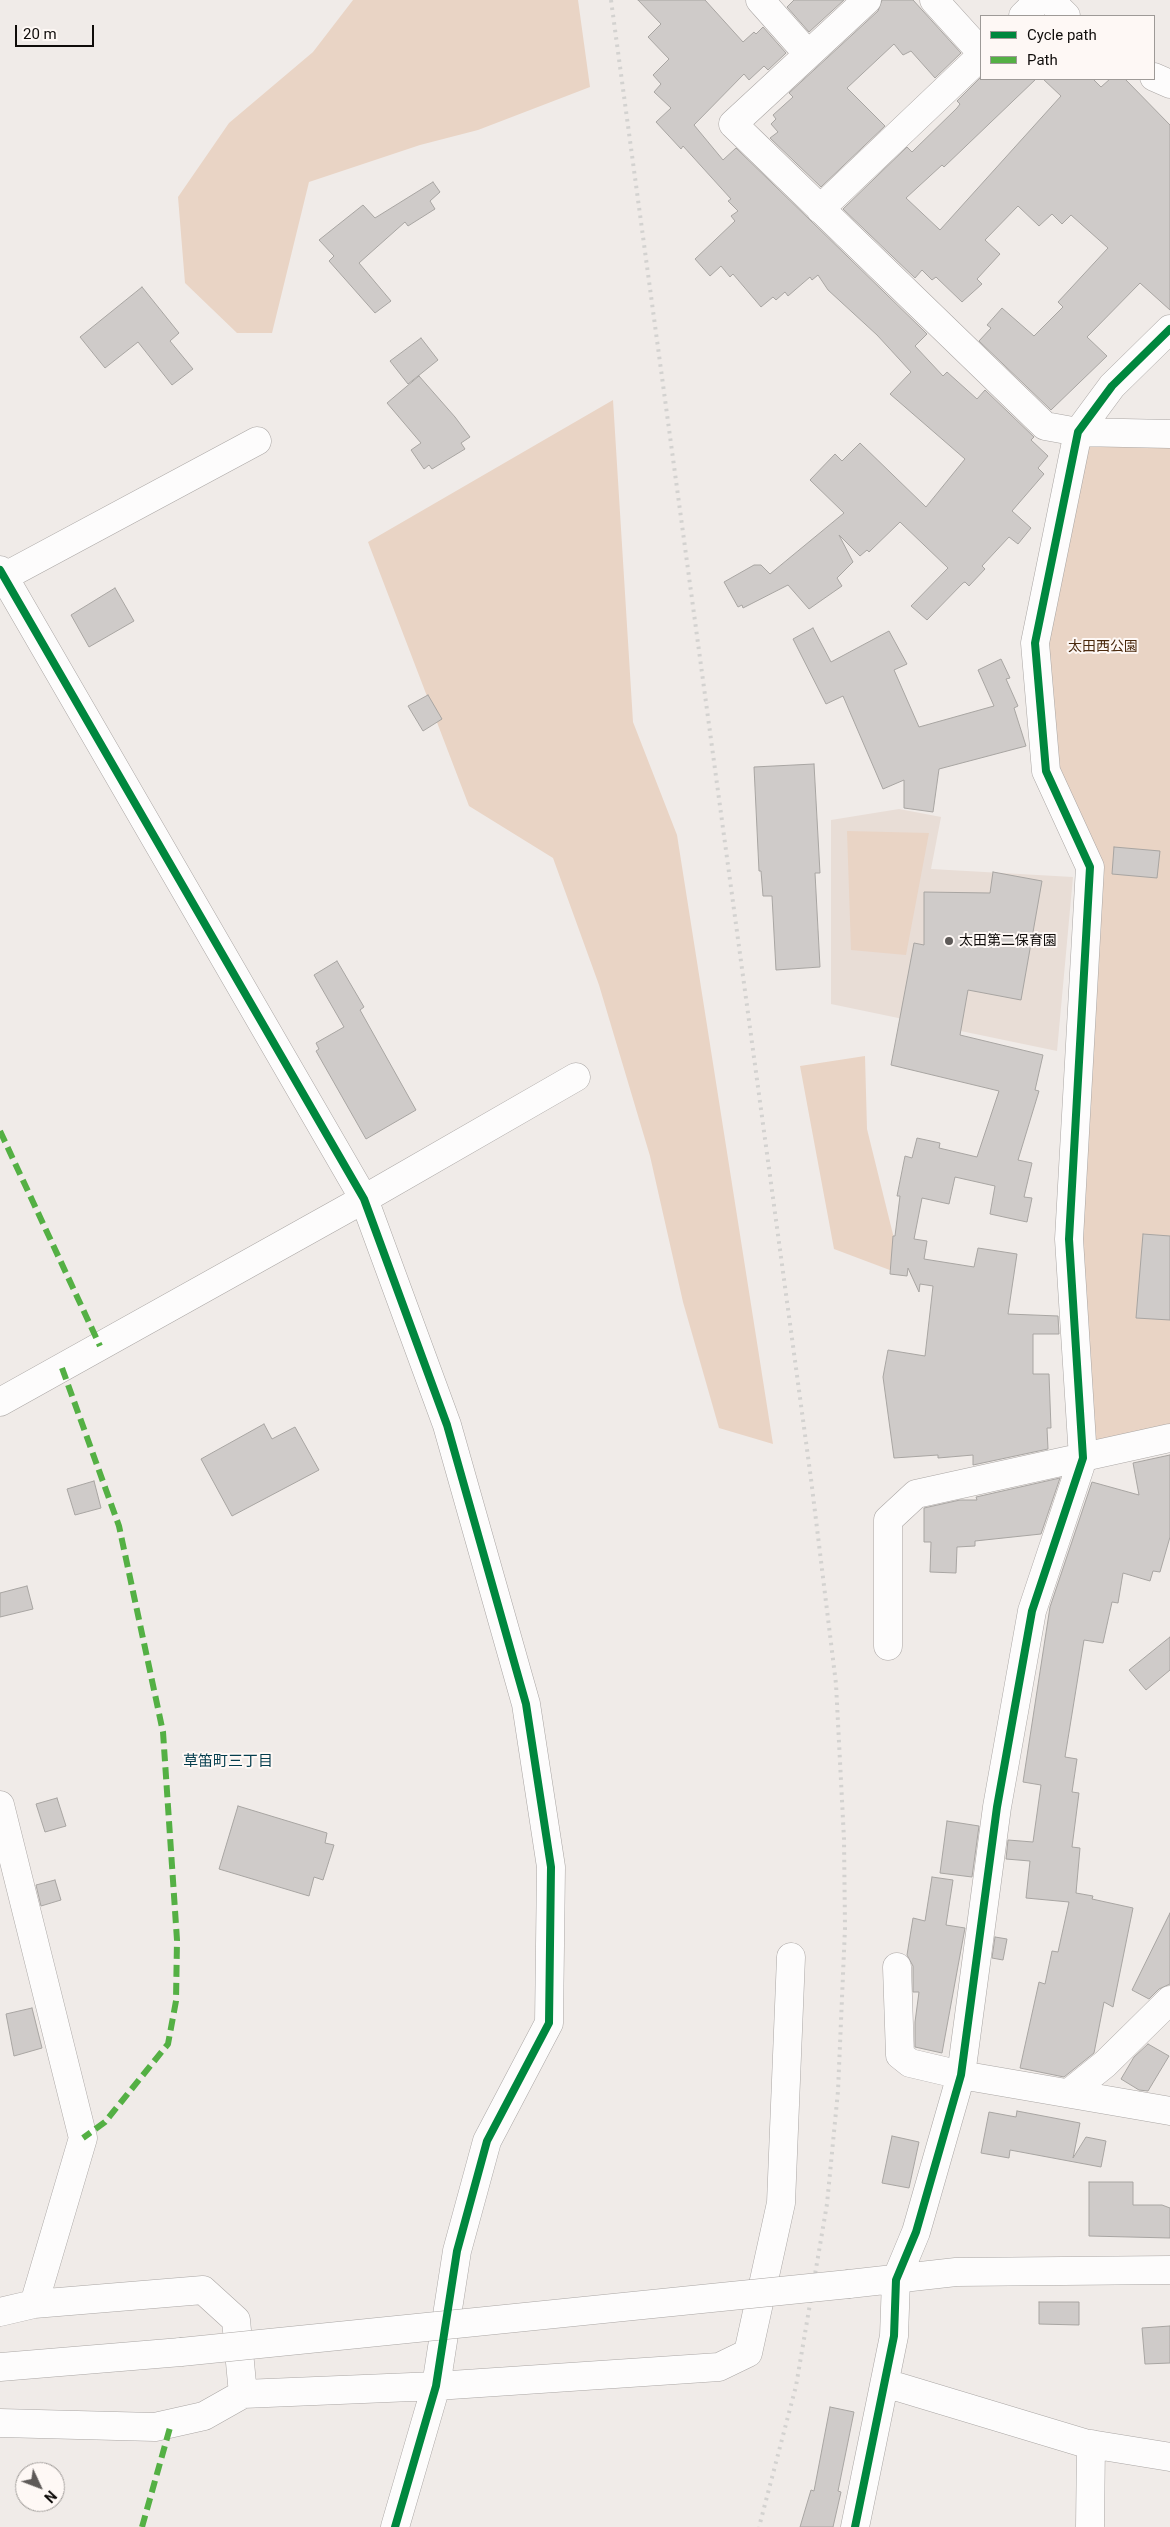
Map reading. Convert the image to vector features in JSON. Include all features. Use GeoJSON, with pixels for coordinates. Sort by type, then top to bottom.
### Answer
{"type":"FeatureCollection","features":[{"type":"Feature","properties":{"kind":"street"},"geometry":{"type":"LineString","coordinates":[[760,0],[808,54]]}},
{"type":"Feature","properties":{"kind":"street"},"geometry":{"type":"LineString","coordinates":[[867,0],[733,124],[1045,426],[1078,432],[1170,434]]}},
{"type":"Feature","properties":{"kind":"street"},"geometry":{"type":"LineString","coordinates":[[934,0],[980,51]]}},
{"type":"Feature","properties":{"kind":"street"},"geometry":{"type":"LineString","coordinates":[[1023,15],[1040,0]]}},
{"type":"Feature","properties":{"kind":"street"},"geometry":{"type":"LineString","coordinates":[[1050,0],[1065,15]]}},
{"type":"Feature","properties":{"kind":"street"},"geometry":{"type":"LineString","coordinates":[[820,209],[980,57]]}},
{"type":"Feature","properties":{"kind":"street"},"geometry":{"type":"LineString","coordinates":[[1155,78],[1170,84]]}},
{"type":"Feature","properties":{"kind":"street"},"geometry":{"type":"LineString","coordinates":[[855,2527],[894,2336],[896,2280],[916,2232],[961,2074],[997,1807],[1032,1611],[1083,1458],[1069,1239],[1090,867],[1046,771],[1034,643],[1078,432],[1112,386],[1170,329]]}},
{"type":"Feature","properties":{"kind":"street"},"geometry":{"type":"LineString","coordinates":[[257,441],[2,575],[364,1199],[447,1424],[526,1704],[552,1867],[549,2024],[487,2141],[457,2251],[436,2386],[396,2527]]}},
{"type":"Feature","properties":{"kind":"street"},"geometry":{"type":"LineString","coordinates":[[0,1402],[364,1199],[576,1076]]}},
{"type":"Feature","properties":{"kind":"street"},"geometry":{"type":"LineString","coordinates":[[888,1646],[888,1520],[916,1494],[1170,1438]]}},
{"type":"Feature","properties":{"kind":"street"},"geometry":{"type":"LineString","coordinates":[[0,1805],[83,2138],[34,2304]]}},
{"type":"Feature","properties":{"kind":"street"},"geometry":{"type":"LineString","coordinates":[[0,2423],[156,2427],[204,2416],[243,2394],[436,2386],[719,2367],[748,2353],[781,2203],[791,1958]]}},
{"type":"Feature","properties":{"kind":"street"},"geometry":{"type":"LineString","coordinates":[[897,1966],[900,2055],[910,2063],[961,2074],[1170,2111]]}},
{"type":"Feature","properties":{"kind":"street"},"geometry":{"type":"LineString","coordinates":[[1069,2093],[1105,2064],[1170,2000]]}},
{"type":"Feature","properties":{"kind":"street"},"geometry":{"type":"LineString","coordinates":[[0,2367],[181,2352],[896,2280],[956,2272],[1170,2270]]}},
{"type":"Feature","properties":{"kind":"street"},"geometry":{"type":"LineString","coordinates":[[0,2312],[34,2304],[203,2290],[236,2320],[243,2394]]}},
{"type":"Feature","properties":{"kind":"street"},"geometry":{"type":"LineString","coordinates":[[885,2382],[1091,2444],[1170,2457]]}},
{"type":"Feature","properties":{"kind":"street"},"geometry":{"type":"LineString","coordinates":[[1090,2527],[1091,2444]]}},
{"type":"Feature","properties":{"kind":"shaded area","name":"太田第二保育園"},"geometry":{"type":"Polygon","coordinates":[[[899,809],[941,817],[931,869],[1073,877],[1057,1051],[831,1004],[831,820],[899,809]]]}},
{"type":"Feature","properties":{"kind":"green space"},"geometry":{"type":"Polygon","coordinates":[[[353,0],[578,0],[590,87],[478,130],[420,145],[309,182],[272,333],[237,333],[185,283],[178,197],[229,123],[313,52],[353,0]]]}},
{"type":"Feature","properties":{"kind":"green space"},"geometry":{"type":"Polygon","coordinates":[[[613,400],[633,722],[677,835],[773,1444],[719,1428],[683,1302],[650,1156],[599,985],[553,858],[469,806],[368,542],[613,400]]]}},
{"type":"Feature","properties":{"kind":"green space","name":"太田西公園"},"geometry":{"type":"Polygon","coordinates":[[[1078,432],[1170,434],[1170,1438],[1083,1458],[1069,1239],[1090,867],[1046,771],[1035,643],[1078,432]]]}},
{"type":"Feature","properties":{"kind":"green space"},"geometry":{"type":"Polygon","coordinates":[[[847,831],[929,833],[906,955],[851,950],[847,831]]]}},
{"type":"Feature","properties":{"kind":"green space"},"geometry":{"type":"Polygon","coordinates":[[[865,1056],[867,1129],[903,1275],[834,1249],[800,1066],[865,1056]]]}},
{"type":"Feature","properties":{"kind":"building"},"geometry":{"type":"Polygon","coordinates":[[[638,0],[705,0],[743,42],[763,27],[786,53],[768,70],[764,66],[749,80],[744,74],[694,125],[723,160],[736,148],[927,334],[915,346],[943,376],[947,372],[977,399],[985,390],[1034,437],[1031,440],[1048,456],[1038,468],[1044,474],[1012,511],[1031,528],[1018,544],[1009,537],[982,566],[985,569],[969,586],[965,582],[963,583],[927,620],[911,606],[948,568],[900,522],[869,552],[867,550],[860,556],[839,535],[853,562],[837,578],[842,586],[809,609],[788,585],[743,608],[742,605],[738,607],[724,582],[754,565],[761,565],[770,574],[844,513],[810,480],[835,454],[842,461],[860,443],[926,507],[965,459],[890,394],[911,372],[877,335],[828,290],[818,275],[812,280],[810,277],[788,296],[785,292],[776,300],[773,297],[761,307],[733,274],[730,277],[721,266],[710,276],[695,259],[735,221],[731,216],[738,211],[728,201],[731,199],[683,146],[681,149],[656,122],[671,108],[654,92],[661,84],[653,75],[669,59],[648,37],[661,24],[638,0]]]}},
{"type":"Feature","properties":{"kind":"building"},"geometry":{"type":"Polygon","coordinates":[[[794,0],[844,0],[809,32],[787,7],[794,0]]]}},
{"type":"Feature","properties":{"kind":"building"},"geometry":{"type":"Polygon","coordinates":[[[882,0],[913,0],[961,53],[935,78],[911,51],[903,55],[894,44],[847,88],[885,126],[821,187],[770,138],[778,132],[771,124],[776,119],[773,115],[793,97],[789,93],[878,11],[882,0]]]}},
{"type":"Feature","properties":{"kind":"building"},"geometry":{"type":"Polygon","coordinates":[[[980,78],[980,80],[1035,80],[944,167],[942,165],[906,198],[940,230],[1061,96],[1044,80],[1094,80],[1101,87],[1109,80],[1126,80],[1170,125],[1170,310],[1140,283],[1087,337],[1107,356],[1051,410],[979,341],[991,328],[987,325],[1002,308],[1034,336],[1063,307],[1058,302],[1108,248],[1071,215],[1062,224],[1052,214],[1039,226],[1018,206],[985,240],[1000,254],[977,279],[982,284],[962,302],[936,277],[932,280],[922,270],[915,278],[843,209],[907,147],[912,152],[957,108],[960,104],[957,101],[980,78]]]}},
{"type":"Feature","properties":{"kind":"building"},"geometry":{"type":"Polygon","coordinates":[[[433,182],[440,192],[430,201],[435,209],[408,226],[405,222],[359,263],[391,301],[375,313],[329,261],[334,256],[319,240],[363,205],[375,218],[433,182]]]}},
{"type":"Feature","properties":{"kind":"building"},"geometry":{"type":"Polygon","coordinates":[[[142,287],[179,333],[170,341],[193,369],[172,385],[138,342],[105,368],[80,337],[142,287]]]}},
{"type":"Feature","properties":{"kind":"building"},"geometry":{"type":"Polygon","coordinates":[[[421,338],[438,360],[408,384],[390,361],[421,338]]]}},
{"type":"Feature","properties":{"kind":"building"},"geometry":{"type":"Polygon","coordinates":[[[419,376],[470,437],[461,443],[465,449],[432,469],[429,465],[424,469],[411,450],[421,443],[387,403],[419,376]]]}},
{"type":"Feature","properties":{"kind":"building"},"geometry":{"type":"Polygon","coordinates":[[[115,588],[134,621],[89,647],[71,615],[115,588]]]}},
{"type":"Feature","properties":{"kind":"building"},"geometry":{"type":"Polygon","coordinates":[[[813,628],[831,662],[889,631],[907,664],[894,670],[919,727],[994,706],[978,670],[1001,659],[1010,678],[1006,679],[1018,706],[1014,708],[1026,746],[939,769],[933,812],[904,808],[904,780],[883,789],[843,696],[826,704],[793,639],[813,628]]]}},
{"type":"Feature","properties":{"kind":"building"},"geometry":{"type":"Polygon","coordinates":[[[428,695],[442,719],[423,731],[408,706],[428,695]]]}},
{"type":"Feature","properties":{"kind":"building"},"geometry":{"type":"Polygon","coordinates":[[[814,764],[820,873],[815,873],[820,967],[776,970],[772,896],[763,896],[761,871],[759,871],[754,767],[814,764]]]}},
{"type":"Feature","properties":{"kind":"building"},"geometry":{"type":"Polygon","coordinates":[[[1114,847],[1160,851],[1157,878],[1112,874],[1114,847]]]}},
{"type":"Feature","properties":{"kind":"building"},"geometry":{"type":"Polygon","coordinates":[[[993,872],[1042,881],[1021,1000],[968,990],[960,1035],[1043,1055],[1035,1090],[1039,1091],[1018,1160],[1032,1163],[1024,1197],[1032,1198],[1027,1222],[990,1214],[995,1186],[955,1177],[949,1204],[922,1198],[914,1239],[927,1241],[924,1259],[974,1267],[978,1248],[1017,1254],[1008,1314],[1058,1316],[1059,1334],[1033,1334],[1033,1374],[1049,1374],[1051,1428],[1047,1428],[1048,1449],[973,1465],[973,1455],[938,1458],[938,1455],[894,1458],[883,1377],[888,1350],[925,1356],[933,1286],[920,1284],[919,1292],[908,1268],[907,1276],[890,1274],[893,1236],[895,1236],[900,1196],[897,1196],[905,1156],[912,1158],[917,1138],[940,1143],[939,1148],[977,1157],[999,1091],[891,1065],[914,943],[924,945],[924,892],[990,893],[993,872]]]}},
{"type":"Feature","properties":{"kind":"building"},"geometry":{"type":"Polygon","coordinates":[[[337,961],[364,1007],[360,1010],[416,1110],[366,1139],[316,1051],[319,1049],[316,1043],[344,1027],[314,975],[337,961]]]}},
{"type":"Feature","properties":{"kind":"building"},"geometry":{"type":"Polygon","coordinates":[[[1143,1234],[1170,1236],[1170,1320],[1136,1318],[1143,1234]]]}},
{"type":"Feature","properties":{"kind":"building"},"geometry":{"type":"Polygon","coordinates":[[[264,1424],[272,1439],[295,1427],[319,1470],[232,1516],[201,1459],[264,1424]]]}},
{"type":"Feature","properties":{"kind":"building"},"geometry":{"type":"Polygon","coordinates":[[[1170,1455],[1170,1537],[1160,1572],[1153,1571],[1150,1581],[1123,1573],[1118,1603],[1112,1602],[1103,1643],[1084,1640],[1065,1757],[1077,1759],[1072,1792],[1079,1793],[1072,1847],[1080,1848],[1076,1893],[1093,1896],[1092,1899],[1133,1908],[1113,2007],[1104,2002],[1094,2053],[1064,2077],[1020,2068],[1039,1982],[1045,1984],[1052,1951],[1058,1952],[1069,1902],[1026,1898],[1030,1861],[1006,1859],[1008,1840],[1033,1842],[1041,1785],[1023,1782],[1050,1607],[1092,1482],[1139,1495],[1133,1463],[1170,1455]]]}},
{"type":"Feature","properties":{"kind":"building"},"geometry":{"type":"Polygon","coordinates":[[[1060,1478],[1041,1534],[975,1541],[975,1546],[957,1547],[956,1573],[930,1572],[931,1542],[924,1542],[924,1508],[960,1500],[977,1500],[976,1497],[1060,1478]]]}},
{"type":"Feature","properties":{"kind":"building"},"geometry":{"type":"Polygon","coordinates":[[[94,1481],[101,1508],[75,1515],[67,1489],[94,1481]]]}},
{"type":"Feature","properties":{"kind":"building"},"geometry":{"type":"Polygon","coordinates":[[[27,1586],[33,1609],[0,1617],[0,1593],[27,1586]]]}},
{"type":"Feature","properties":{"kind":"building"},"geometry":{"type":"Polygon","coordinates":[[[1170,1637],[1170,1670],[1146,1690],[1129,1670],[1170,1637]]]}},
{"type":"Feature","properties":{"kind":"building"},"geometry":{"type":"Polygon","coordinates":[[[57,1798],[66,1826],[45,1832],[36,1804],[57,1798]]]}},
{"type":"Feature","properties":{"kind":"building"},"geometry":{"type":"Polygon","coordinates":[[[238,1806],[327,1833],[325,1843],[334,1845],[323,1880],[314,1877],[309,1896],[219,1869],[238,1806]]]}},
{"type":"Feature","properties":{"kind":"building"},"geometry":{"type":"Polygon","coordinates":[[[947,1821],[979,1826],[972,1877],[940,1873],[947,1821]]]}},
{"type":"Feature","properties":{"kind":"building"},"geometry":{"type":"Polygon","coordinates":[[[932,1877],[953,1880],[946,1925],[965,1928],[942,2053],[915,2047],[915,2022],[919,1992],[913,1992],[913,1966],[907,1955],[913,1918],[925,1921],[932,1877]]]}},
{"type":"Feature","properties":{"kind":"building"},"geometry":{"type":"Polygon","coordinates":[[[55,1880],[61,1900],[41,1906],[36,1885],[55,1880]]]}},
{"type":"Feature","properties":{"kind":"building"},"geometry":{"type":"Polygon","coordinates":[[[1170,1913],[1170,1984],[1159,1989],[1149,1999],[1132,1990],[1170,1913]]]}},
{"type":"Feature","properties":{"kind":"building"},"geometry":{"type":"Polygon","coordinates":[[[995,1937],[1007,1939],[1003,1960],[992,1958],[995,1937]]]}},
{"type":"Feature","properties":{"kind":"building"},"geometry":{"type":"Polygon","coordinates":[[[32,2008],[42,2048],[14,2056],[6,2014],[32,2008]]]}},
{"type":"Feature","properties":{"kind":"building"},"geometry":{"type":"Polygon","coordinates":[[[1148,2044],[1169,2056],[1148,2091],[1139,2090],[1121,2079],[1134,2057],[1148,2044]]]}},
{"type":"Feature","properties":{"kind":"building"},"geometry":{"type":"Polygon","coordinates":[[[1017,2111],[1080,2123],[1073,2158],[1086,2137],[1106,2141],[1101,2167],[1010,2150],[1009,2158],[981,2153],[989,2112],[1016,2117],[1017,2111]]]}},
{"type":"Feature","properties":{"kind":"building"},"geometry":{"type":"Polygon","coordinates":[[[892,2136],[919,2142],[909,2188],[882,2183],[892,2136]]]}},
{"type":"Feature","properties":{"kind":"building"},"geometry":{"type":"Polygon","coordinates":[[[1089,2182],[1133,2182],[1133,2205],[1162,2205],[1170,2208],[1170,2238],[1089,2236],[1089,2182]]]}},
{"type":"Feature","properties":{"kind":"building"},"geometry":{"type":"Polygon","coordinates":[[[1039,2302],[1079,2302],[1079,2325],[1039,2324],[1039,2302]]]}},
{"type":"Feature","properties":{"kind":"building"},"geometry":{"type":"Polygon","coordinates":[[[1170,2326],[1170,2363],[1145,2364],[1142,2328],[1170,2326]]]}},
{"type":"Feature","properties":{"kind":"building"},"geometry":{"type":"Polygon","coordinates":[[[830,2407],[854,2412],[838,2491],[841,2492],[833,2527],[800,2527],[811,2490],[814,2491],[830,2407]]]}},
{"type":"Feature","properties":{"kind":"railway"},"geometry":{"type":"LineString","coordinates":[[611,0],[811,1479],[836,1684],[844,1839],[845,1928],[838,2091],[827,2204],[796,2386],[759,2527]]}},
{"type":"Feature","properties":{"kind":"marked path"},"geometry":{"type":"LineString","coordinates":[[0,1131],[100,1346]]}},
{"type":"Feature","properties":{"kind":"marked path"},"geometry":{"type":"LineString","coordinates":[[62,1368],[119,1526],[163,1732],[177,1940],[176,2001],[168,2044],[105,2122],[83,2138]]}},
{"type":"Feature","properties":{"kind":"marked path"},"geometry":{"type":"LineString","coordinates":[[142,2527],[171,2424]]}},
{"type":"Feature","properties":{"kind":"cycle path"},"geometry":{"type":"LineString","coordinates":[[855,2527],[894,2336],[896,2280],[916,2232],[961,2075],[997,1807],[1032,1611],[1083,1458],[1069,1239],[1090,867],[1046,771],[1035,643],[1078,432],[1112,386],[1170,329]]}},
{"type":"Feature","properties":{"kind":"cycle path"},"geometry":{"type":"LineString","coordinates":[[0,570],[364,1199],[447,1425],[526,1704],[551,1867],[549,2023],[487,2141],[457,2251],[436,2386],[395,2527]]}},
{"type":"Feature","properties":{"kind":"place","name":"太田第二保育園"},"geometry":{"type":"Point","coordinates":[949,941]}},
{"type":"Feature","properties":{"kind":"district","name":"草笛町三丁目"},"geometry":{"type":"Point","coordinates":[228,1762]}}]}
